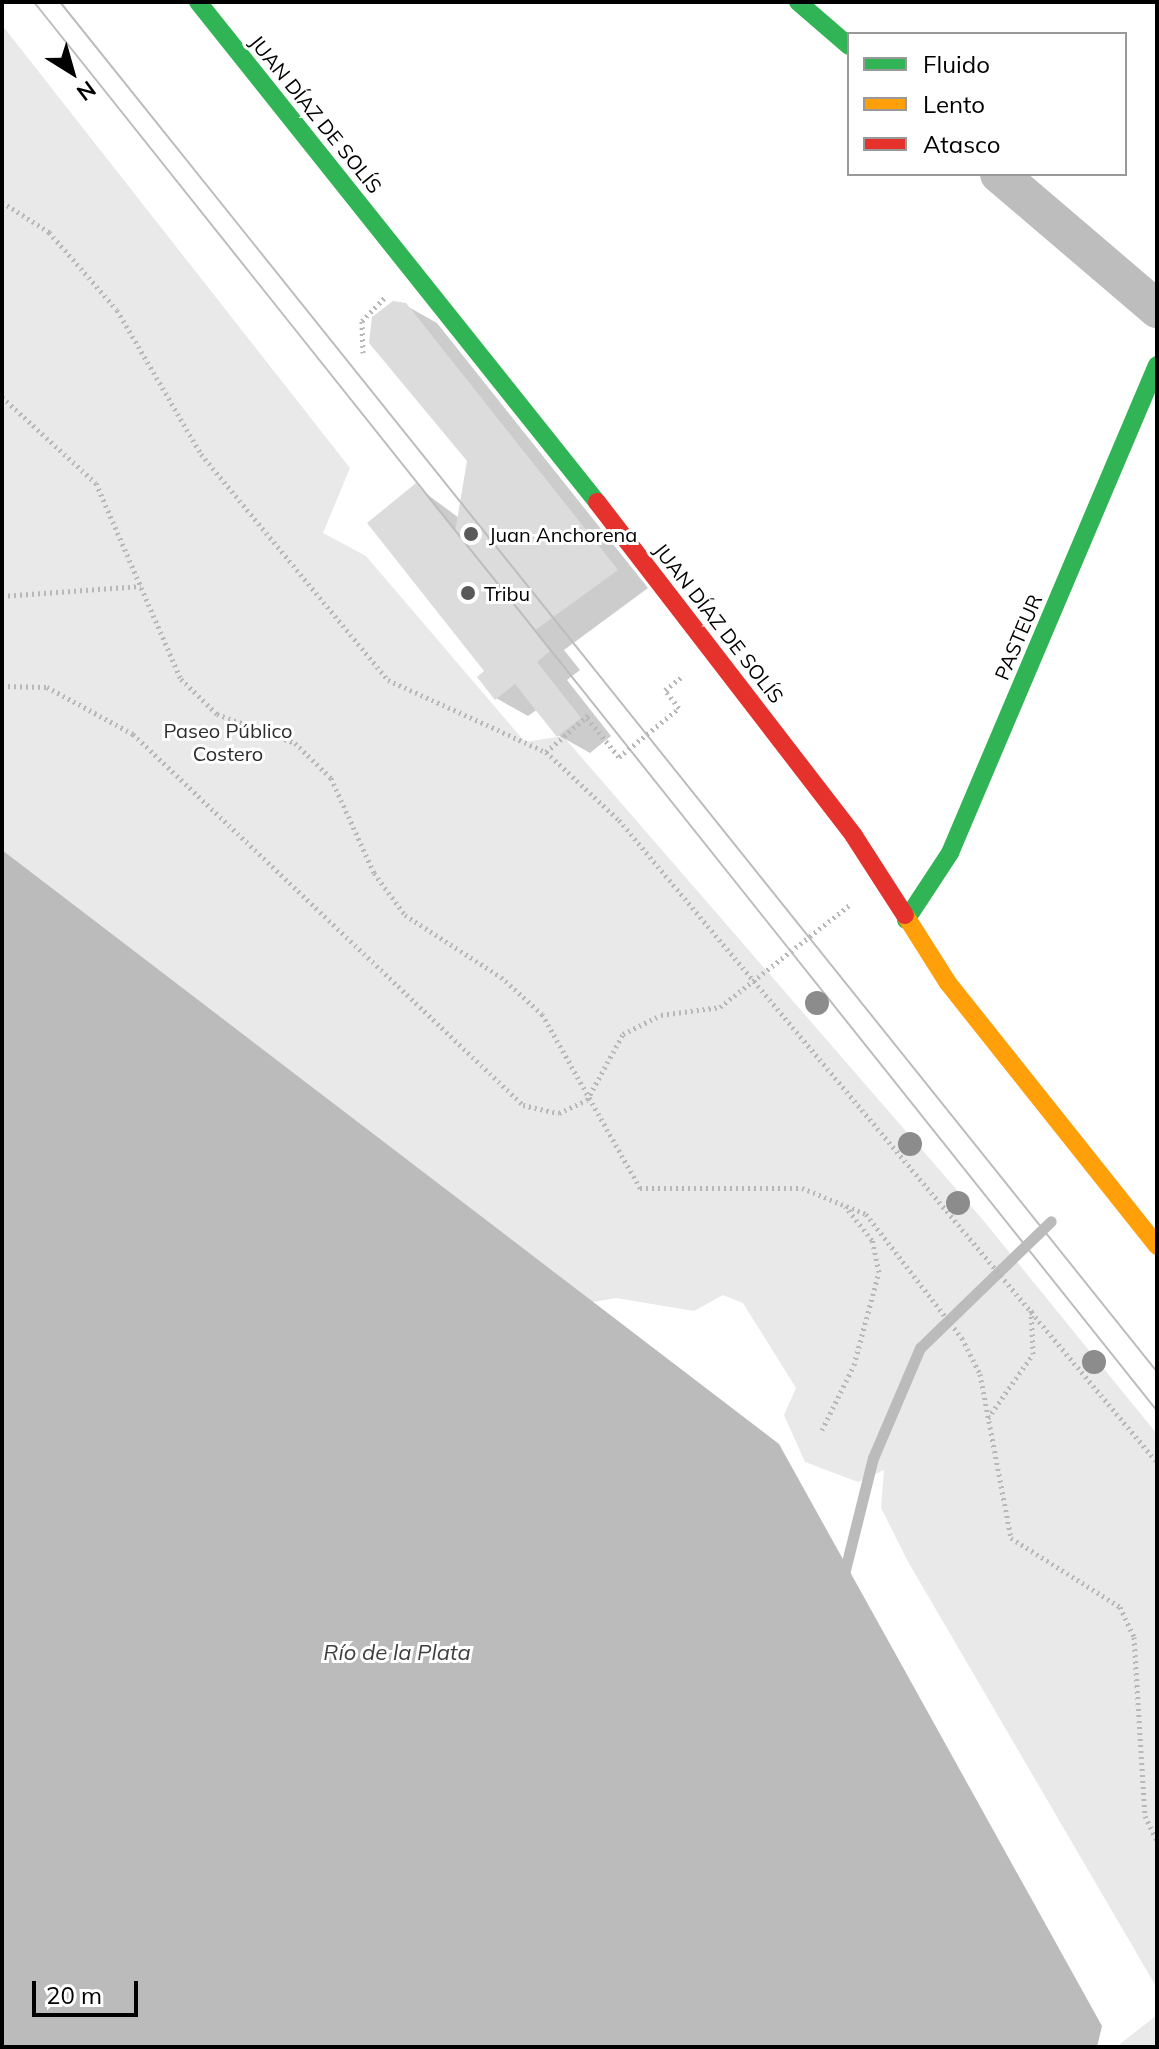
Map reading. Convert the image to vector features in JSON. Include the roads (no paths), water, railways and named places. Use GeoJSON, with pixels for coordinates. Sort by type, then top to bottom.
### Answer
{"type":"FeatureCollection","features":[{"type":"Feature","properties":{"kind":"street","name":"JUAN DÍAZ DE SOLÍS"},"geometry":{"type":"LineString","coordinates":[[198,2],[715,651],[881,878],[906,920],[1157,1246]]}},
{"type":"Feature","properties":{"kind":"street"},"geometry":{"type":"LineString","coordinates":[[798,2],[847,44]]}},
{"type":"Feature","properties":{"kind":"street"},"geometry":{"type":"LineString","coordinates":[[1001,176],[1157,309]]}},
{"type":"Feature","properties":{"kind":"street","name":"PASTEUR"},"geometry":{"type":"LineString","coordinates":[[906,920],[950,853],[1157,365]]}},
{"type":"Feature","properties":{"kind":"water","name":"Río de la Plata"},"geometry":{"type":"Polygon","coordinates":[[[2,850],[779,1444],[1102,2026],[1097,2047],[2,2047],[2,850]]]}},
{"type":"Feature","properties":{"kind":"waterway"},"geometry":{"type":"LineString","coordinates":[[843,1578],[873,1458],[920,1348],[1051,1221]]}},
{"type":"Feature","properties":{"kind":"tram line"},"geometry":{"type":"LineString","coordinates":[[34,2],[1157,1411]]}},
{"type":"Feature","properties":{"kind":"tram line"},"geometry":{"type":"LineString","coordinates":[[60,2],[1157,1372]]}},
{"type":"Feature","properties":{"kind":"place","name":"Juan Anchorena"},"geometry":{"type":"Point","coordinates":[471,534]}},
{"type":"Feature","properties":{"kind":"place","name":"Tribu"},"geometry":{"type":"Point","coordinates":[468,593]}},
{"type":"Feature","properties":{"kind":"park label","name":"Paseo Público Costero"},"geometry":{"type":"Point","coordinates":[228,742]}}]}
